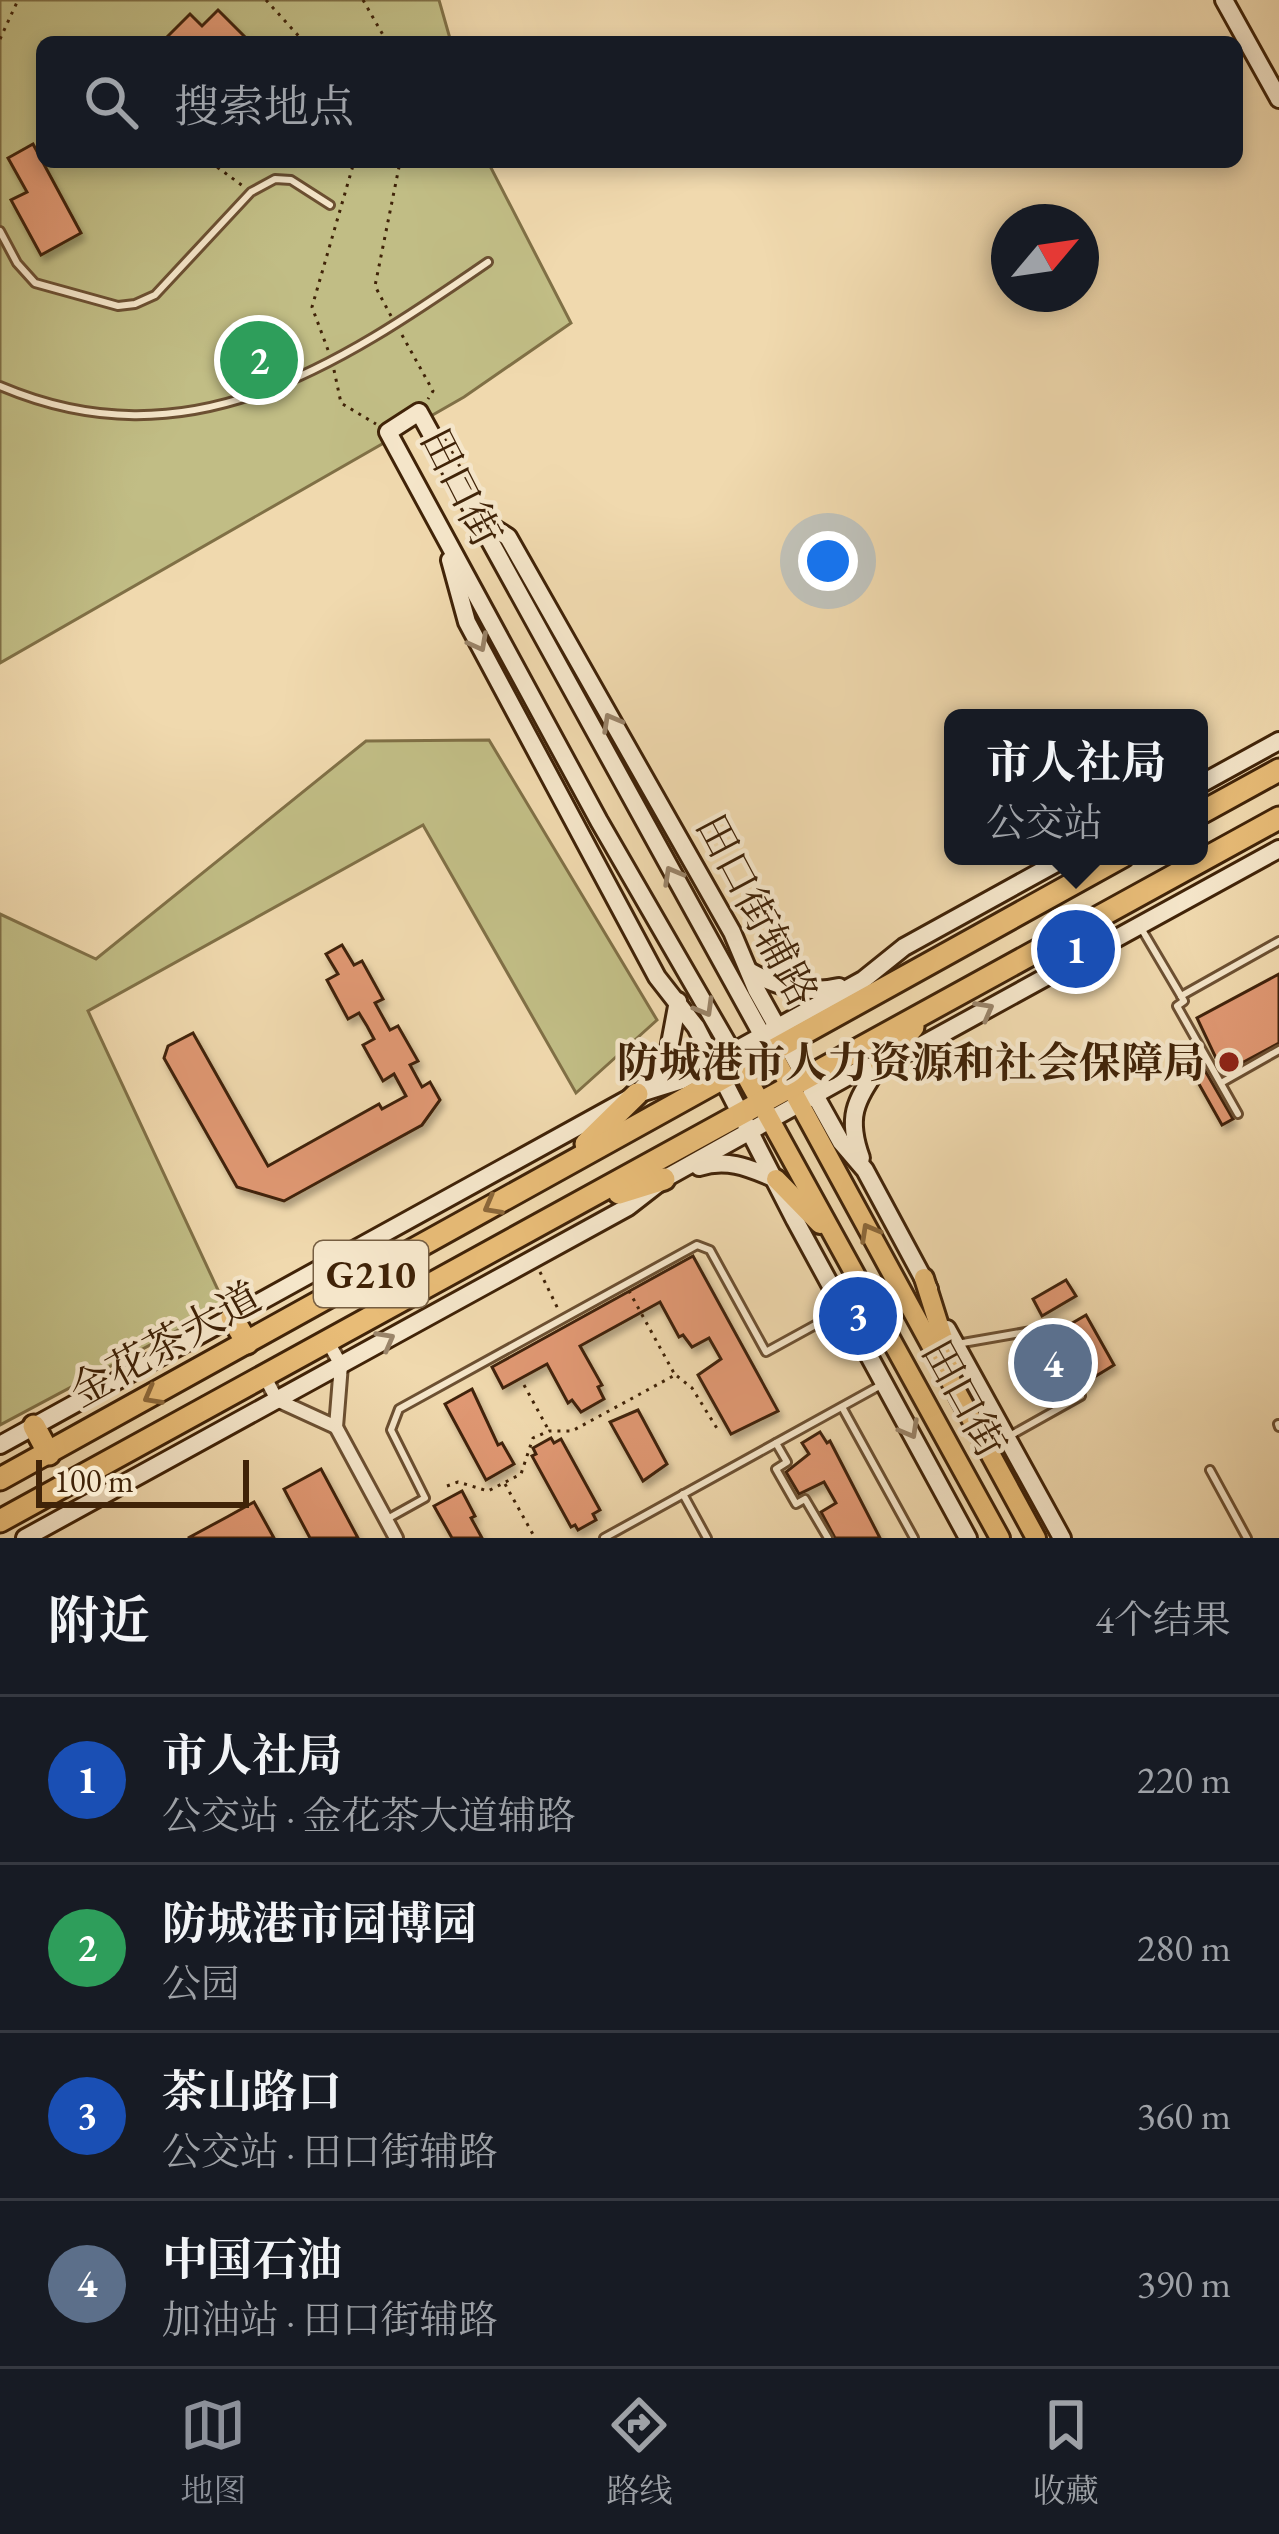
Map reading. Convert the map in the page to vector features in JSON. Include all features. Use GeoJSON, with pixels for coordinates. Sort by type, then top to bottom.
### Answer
{"type":"FeatureCollection","features":[{"type":"Feature","properties":{"kind":"highway"},"geometry":{"type":"LineString","coordinates":[[1208,809],[1279,770]]}},
{"type":"Feature","properties":{"kind":"highway","name":"金花茶大道"},"geometry":{"type":"LineString","coordinates":[[1208,857],[1279,818]]}},
{"type":"Feature","properties":{"kind":"highway","name":"金花茶大道"},"geometry":{"type":"LineString","coordinates":[[0,1480],[563,1167],[774,1039],[1106,865]]}},
{"type":"Feature","properties":{"kind":"highway","name":"金花茶大道"},"geometry":{"type":"LineString","coordinates":[[0,1521],[572,1207],[756,1117],[925,1013],[1194,865]]}},
{"type":"Feature","properties":{"kind":"highway"},"geometry":{"type":"LineString","coordinates":[[881,1063],[925,1013]]}},
{"type":"Feature","properties":{"kind":"highway"},"geometry":{"type":"LineString","coordinates":[[563,1167],[637,1094]]}},
{"type":"Feature","properties":{"kind":"highway"},"geometry":{"type":"LineString","coordinates":[[572,1207],[664,1179]]}},
{"type":"Feature","properties":{"kind":"highway"},"geometry":{"type":"LineString","coordinates":[[232,1317],[247,1343]]}},
{"type":"Feature","properties":{"kind":"highway"},"geometry":{"type":"LineString","coordinates":[[34,1426],[49,1454]]}},
{"type":"Feature","properties":{"kind":"main road","name":"田口街"},"geometry":{"type":"LineString","coordinates":[[774,1039],[1036,1538]]}},
{"type":"Feature","properties":{"kind":"main road","name":"田口街"},"geometry":{"type":"LineString","coordinates":[[728,1065],[836,1240],[1000,1538]]}},
{"type":"Feature","properties":{"kind":"main road"},"geometry":{"type":"LineString","coordinates":[[776,1179],[836,1240]]}},
{"type":"Feature","properties":{"kind":"main road"},"geometry":{"type":"LineString","coordinates":[[924,1278],[965,1409]]}},
{"type":"Feature","properties":{"kind":"street"},"geometry":{"type":"LineString","coordinates":[[1224,0],[1279,99]]}},
{"type":"Feature","properties":{"kind":"street","name":"田口街"},"geometry":{"type":"LineString","coordinates":[[728,1065],[670,947],[388,432],[419,412],[477,518],[556,642],[701,928],[774,1039]]}},
{"type":"Feature","properties":{"kind":"street"},"geometry":{"type":"LineString","coordinates":[[0,1445],[637,1094],[728,1065],[657,977],[467,622],[443,532]]}},
{"type":"Feature","properties":{"kind":"street","name":"田口街辅路"},"geometry":{"type":"LineString","coordinates":[[556,642],[678,834],[732,932],[774,1039]]}},
{"type":"Feature","properties":{"kind":"street"},"geometry":{"type":"LineString","coordinates":[[1208,780],[1279,741]]}},
{"type":"Feature","properties":{"kind":"street"},"geometry":{"type":"LineString","coordinates":[[580,833],[599,821]]}},
{"type":"Feature","properties":{"kind":"street"},"geometry":{"type":"LineString","coordinates":[[1062,1538],[954,1345],[924,1278],[865,1171],[803,1091],[910,1051],[1279,849]]}},
{"type":"Feature","properties":{"kind":"street"},"geometry":{"type":"LineString","coordinates":[[774,1039],[904,947],[1054,865]]}},
{"type":"Feature","properties":{"kind":"street"},"geometry":{"type":"LineString","coordinates":[[701,928],[748,971],[790,988],[817,993],[862,980]]}},
{"type":"Feature","properties":{"kind":"street"},"geometry":{"type":"LineString","coordinates":[[637,1094],[667,1060],[679,1005],[670,947]]}},
{"type":"Feature","properties":{"kind":"street"},"geometry":{"type":"LineString","coordinates":[[865,1171],[853,1136],[854,1105],[881,1063]]}},
{"type":"Feature","properties":{"kind":"street"},"geometry":{"type":"LineString","coordinates":[[26,1538],[628,1208],[756,1117],[776,1179],[968,1538]]}},
{"type":"Feature","properties":{"kind":"street"},"geometry":{"type":"LineString","coordinates":[[664,1179],[715,1162],[739,1164],[776,1179]]}},
{"type":"Feature","properties":{"kind":"street"},"geometry":{"type":"LineString","coordinates":[[328,1342],[341,1365],[336,1427],[396,1538]]}},
{"type":"Feature","properties":{"kind":"street"},"geometry":{"type":"LineString","coordinates":[[265,1377],[277,1400],[336,1427]]}},
{"type":"Feature","properties":{"kind":"lane"},"geometry":{"type":"LineString","coordinates":[[0,231],[35,284],[118,306],[155,295],[250,192],[275,179],[291,180],[330,205]]}},
{"type":"Feature","properties":{"kind":"lane"},"geometry":{"type":"LineString","coordinates":[[0,386],[61,408],[148,417],[238,402],[285,384],[396,324],[488,262]]}},
{"type":"Feature","properties":{"kind":"lane"},"geometry":{"type":"LineString","coordinates":[[1140,926],[1184,1001],[1177,1006],[1238,1114]]}},
{"type":"Feature","properties":{"kind":"lane"},"geometry":{"type":"LineString","coordinates":[[1181,996],[1279,941]]}},
{"type":"Feature","properties":{"kind":"lane"},"geometry":{"type":"LineString","coordinates":[[1221,1083],[1279,1050]]}},
{"type":"Feature","properties":{"kind":"lane"},"geometry":{"type":"LineString","coordinates":[[386,1520],[425,1498],[391,1430],[399,1408],[697,1245],[710,1250],[766,1352],[844,1309]]}},
{"type":"Feature","properties":{"kind":"lane"},"geometry":{"type":"LineString","coordinates":[[954,1345],[1043,1329],[1081,1396],[987,1449]]}},
{"type":"Feature","properties":{"kind":"lane"},"geometry":{"type":"LineString","coordinates":[[604,1538],[884,1383]]}},
{"type":"Feature","properties":{"kind":"lane"},"geometry":{"type":"LineString","coordinates":[[842,1407],[911,1537]]}},
{"type":"Feature","properties":{"kind":"lane"},"geometry":{"type":"LineString","coordinates":[[776,1443],[788,1462],[776,1469],[796,1504],[805,1499],[828,1538]]}},
{"type":"Feature","properties":{"kind":"lane"},"geometry":{"type":"LineString","coordinates":[[1210,1470],[1247,1538]]}},
{"type":"Feature","properties":{"kind":"lane"},"geometry":{"type":"LineString","coordinates":[[683,1494],[707,1538]]}},
{"type":"Feature","properties":{"kind":"path"},"geometry":{"type":"LineString","coordinates":[[0,39],[18,0]]}},
{"type":"Feature","properties":{"kind":"path"},"geometry":{"type":"LineString","coordinates":[[266,0],[299,36]]}},
{"type":"Feature","properties":{"kind":"path"},"geometry":{"type":"LineString","coordinates":[[363,0],[384,36]]}},
{"type":"Feature","properties":{"kind":"path"},"geometry":{"type":"LineString","coordinates":[[218,168],[250,192]]}},
{"type":"Feature","properties":{"kind":"path"},"geometry":{"type":"LineString","coordinates":[[351,168],[312,307],[332,358],[341,403],[388,432]]}},
{"type":"Feature","properties":{"kind":"path"},"geometry":{"type":"LineString","coordinates":[[399,168],[375,286],[433,391],[419,412]]}},
{"type":"Feature","properties":{"kind":"path"},"geometry":{"type":"LineString","coordinates":[[536,1258],[563,1318]]}},
{"type":"Feature","properties":{"kind":"path"},"geometry":{"type":"LineString","coordinates":[[629,1292],[675,1375],[692,1388],[718,1430]]}},
{"type":"Feature","properties":{"kind":"path"},"geometry":{"type":"LineString","coordinates":[[447,1486],[458,1482],[488,1491],[520,1474],[533,1438],[549,1431],[572,1431],[675,1375]]}},
{"type":"Feature","properties":{"kind":"path"},"geometry":{"type":"LineString","coordinates":[[524,1385],[549,1431]]}},
{"type":"Feature","properties":{"kind":"path"},"geometry":{"type":"LineString","coordinates":[[504,1483],[535,1538]]}},
{"type":"Feature","properties":{"kind":"shaded area"},"geometry":{"type":"Polygon","coordinates":[[[0,0],[439,0],[449,36],[36,36],[36,168],[491,168],[571,323],[464,397],[0,663],[0,0]]]}},
{"type":"Feature","properties":{"kind":"shaded area"},"geometry":{"type":"Polygon","coordinates":[[[489,740],[657,1020],[576,1093],[423,825],[88,1011],[225,1305],[0,1425],[0,914],[96,959],[366,741],[489,740]]]}},
{"type":"Feature","properties":{"kind":"building"},"geometry":{"type":"Polygon","coordinates":[[[218,10],[244,36],[168,36],[190,14],[202,26],[218,10]]]}},
{"type":"Feature","properties":{"kind":"building"},"geometry":{"type":"Polygon","coordinates":[[[33,144],[36,168],[46,168],[81,233],[41,255],[11,200],[27,192],[8,158],[33,144]]]}},
{"type":"Feature","properties":{"kind":"building"},"geometry":{"type":"Polygon","coordinates":[[[342,945],[354,965],[362,961],[383,999],[375,1003],[390,1030],[398,1026],[418,1061],[410,1065],[422,1087],[430,1082],[440,1100],[422,1125],[284,1201],[237,1187],[164,1058],[168,1046],[193,1033],[268,1166],[379,1104],[382,1109],[406,1096],[394,1074],[383,1081],[363,1045],[374,1039],[367,1026],[359,1013],[348,1019],[327,980],[338,974],[326,954],[342,945]]]}},
{"type":"Feature","properties":{"kind":"building"},"geometry":{"type":"Polygon","coordinates":[[[1279,974],[1279,1043],[1223,1073],[1197,1018],[1279,974]]]}},
{"type":"Feature","properties":{"kind":"building"},"geometry":{"type":"Polygon","coordinates":[[[1196,1055],[1233,1119],[1222,1125],[1186,1061],[1196,1055]]]}},
{"type":"Feature","properties":{"kind":"building"},"geometry":{"type":"Polygon","coordinates":[[[693,1256],[778,1411],[731,1434],[698,1375],[721,1359],[709,1338],[692,1347],[683,1335],[679,1337],[660,1302],[580,1346],[602,1385],[598,1387],[604,1399],[581,1412],[572,1400],[568,1403],[547,1364],[503,1388],[492,1367],[693,1256]]]}},
{"type":"Feature","properties":{"kind":"building"},"geometry":{"type":"Polygon","coordinates":[[[1066,1280],[1076,1296],[1042,1316],[1033,1299],[1066,1280]]]}},
{"type":"Feature","properties":{"kind":"building"},"geometry":{"type":"Polygon","coordinates":[[[1086,1315],[1114,1365],[1083,1384],[1051,1327],[1058,1323],[1062,1329],[1086,1315]]]}},
{"type":"Feature","properties":{"kind":"building"},"geometry":{"type":"Polygon","coordinates":[[[1039,1337],[1070,1391],[1048,1403],[1016,1346],[1039,1337]]]}},
{"type":"Feature","properties":{"kind":"building"},"geometry":{"type":"Polygon","coordinates":[[[472,1389],[498,1445],[502,1443],[514,1464],[486,1480],[445,1404],[472,1389]]]}},
{"type":"Feature","properties":{"kind":"building"},"geometry":{"type":"Polygon","coordinates":[[[638,1410],[667,1464],[643,1481],[610,1422],[638,1410]]]}},
{"type":"Feature","properties":{"kind":"building"},"geometry":{"type":"Polygon","coordinates":[[[820,1432],[830,1441],[880,1538],[835,1538],[821,1512],[836,1503],[824,1482],[799,1494],[786,1472],[809,1454],[802,1443],[820,1432]]]}},
{"type":"Feature","properties":{"kind":"building"},"geometry":{"type":"Polygon","coordinates":[[[551,1438],[554,1443],[561,1439],[600,1510],[593,1514],[596,1520],[578,1530],[571,1527],[532,1456],[536,1454],[533,1448],[551,1438]]]}},
{"type":"Feature","properties":{"kind":"building"},"geometry":{"type":"Polygon","coordinates":[[[321,1469],[358,1538],[310,1538],[284,1489],[321,1469]]]}},
{"type":"Feature","properties":{"kind":"building"},"geometry":{"type":"Polygon","coordinates":[[[462,1491],[482,1538],[452,1538],[434,1506],[462,1491]]]}},
{"type":"Feature","properties":{"kind":"building"},"geometry":{"type":"Polygon","coordinates":[[[254,1502],[274,1538],[188,1538],[227,1517],[254,1502]]]}},
{"type":"Feature","properties":{"kind":"place","name":"防城港市园博园"},"geometry":{"type":"Point","coordinates":[259,360]}},
{"type":"Feature","properties":{"kind":"place","name":"市人社局"},"geometry":{"type":"Point","coordinates":[1076,949]}},
{"type":"Feature","properties":{"kind":"place","name":"防城港市人力资源和社会保障局"},"geometry":{"type":"Point","coordinates":[1229,1062]}},
{"type":"Feature","properties":{"kind":"place","name":"茶山路口"},"geometry":{"type":"Point","coordinates":[858,1316]}},
{"type":"Feature","properties":{"kind":"place","name":"中国石油"},"geometry":{"type":"Point","coordinates":[1053,1363]}}]}
